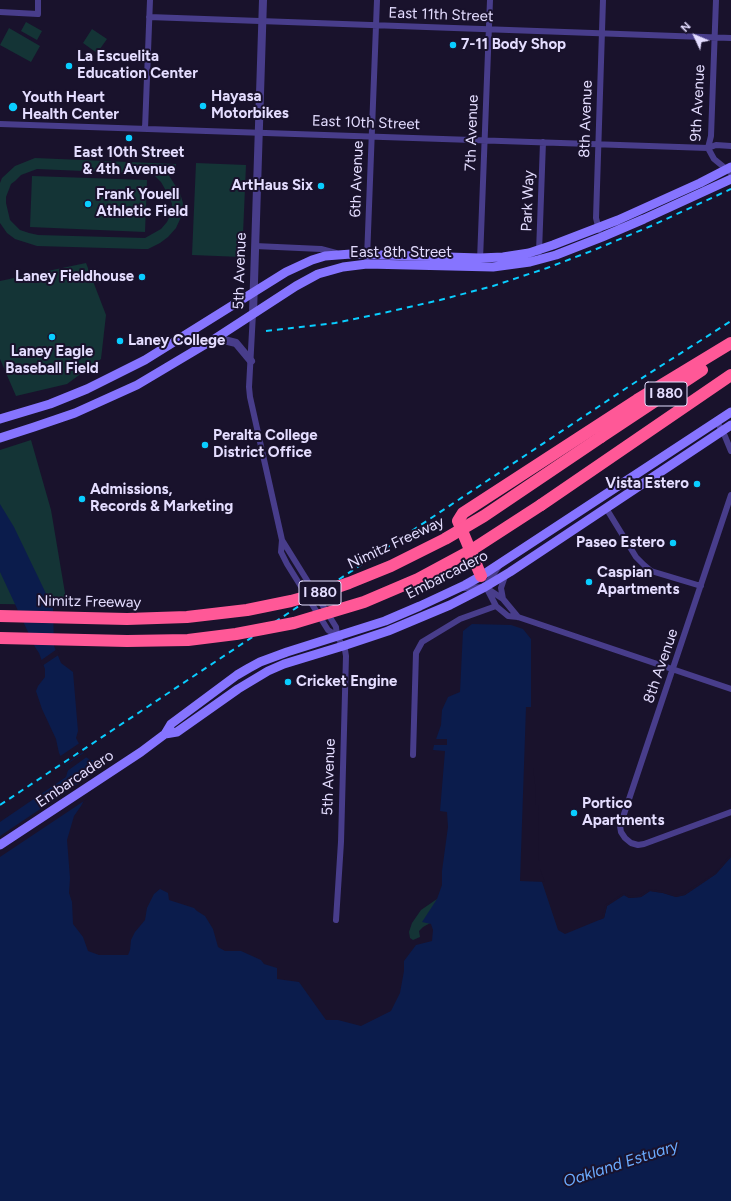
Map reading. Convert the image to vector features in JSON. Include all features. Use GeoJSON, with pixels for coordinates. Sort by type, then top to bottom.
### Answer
{"type":"FeatureCollection","features":[{"type":"Feature","properties":{"kind":"highway"},"geometry":{"type":"LineString","coordinates":[[483,581],[458,521],[463,513],[637,400],[731,343]]}},
{"type":"Feature","properties":{"kind":"highway","name":"Nimitz Freeway"},"geometry":{"type":"LineString","coordinates":[[0,616],[127,619],[187,617],[246,610],[291,601],[349,583],[391,566],[445,539],[484,516],[731,350]]}},
{"type":"Feature","properties":{"kind":"highway","name":"I 880"},"geometry":{"type":"LineString","coordinates":[[0,638],[141,641],[188,640],[236,634],[308,620],[350,606],[385,593],[444,565],[490,539],[731,375]]}},
{"type":"Feature","properties":{"kind":"main road","name":"East 8th Street"},"geometry":{"type":"LineString","coordinates":[[0,438],[34,428],[102,402],[137,385],[216,338],[296,286],[318,274],[342,267],[367,264],[480,262],[539,250],[598,228],[729,170]]}},
{"type":"Feature","properties":{"kind":"main road","name":"East 8th Street"},"geometry":{"type":"LineString","coordinates":[[0,419],[50,404],[87,389],[145,360],[300,264],[325,256],[367,253],[480,262],[505,266],[541,260],[602,237],[731,179]]}},
{"type":"Feature","properties":{"kind":"main road","name":"Embarcadero"},"geometry":{"type":"LineString","coordinates":[[165,734],[178,732],[238,689],[268,671],[343,646],[417,619],[450,605],[483,581],[501,563],[731,412]]}},
{"type":"Feature","properties":{"kind":"main road","name":"Embarcadero"},"geometry":{"type":"LineString","coordinates":[[0,846],[165,734],[171,724],[237,675],[260,662],[287,652],[398,616],[458,588],[505,576],[731,425]]}},
{"type":"Feature","properties":{"kind":"street"},"geometry":{"type":"LineString","coordinates":[[0,12],[38,14],[38,0]]}},
{"type":"Feature","properties":{"kind":"street"},"geometry":{"type":"LineString","coordinates":[[145,129],[150,0]]}},
{"type":"Feature","properties":{"kind":"street","name":"5th Avenue"},"geometry":{"type":"LineString","coordinates":[[263,0],[253,313],[249,387],[282,540],[336,627],[337,636],[343,646],[346,656],[341,842],[336,920]]}},
{"type":"Feature","properties":{"kind":"street","name":"6th Avenue"},"geometry":{"type":"LineString","coordinates":[[367,264],[377,0]]}},
{"type":"Feature","properties":{"kind":"street","name":"7th Avenue"},"geometry":{"type":"LineString","coordinates":[[480,262],[490,0]]}},
{"type":"Feature","properties":{"kind":"street","name":"8th Avenue"},"geometry":{"type":"LineString","coordinates":[[602,237],[596,218],[603,0]]}},
{"type":"Feature","properties":{"kind":"street","name":"9th Avenue"},"geometry":{"type":"LineString","coordinates":[[716,0],[711,136],[708,148],[714,159],[729,170]]}},
{"type":"Feature","properties":{"kind":"street","name":"East 11th Street"},"geometry":{"type":"LineString","coordinates":[[149,17],[731,38]]}},
{"type":"Feature","properties":{"kind":"street","name":"East 10th Street"},"geometry":{"type":"LineString","coordinates":[[0,124],[708,148],[716,145],[731,146]]}},
{"type":"Feature","properties":{"kind":"street","name":"Park Way"},"geometry":{"type":"LineString","coordinates":[[541,260],[539,250],[543,142]]}},
{"type":"Feature","properties":{"kind":"street","name":"East 8th Street"},"geometry":{"type":"LineString","coordinates":[[255,246],[322,249],[340,254]]}},
{"type":"Feature","properties":{"kind":"street"},"geometry":{"type":"LineString","coordinates":[[216,338],[236,343],[250,361]]}},
{"type":"Feature","properties":{"kind":"street"},"geometry":{"type":"LineString","coordinates":[[717,422],[723,431],[731,451]]}},
{"type":"Feature","properties":{"kind":"street","name":"8th Avenue"},"geometry":{"type":"LineString","coordinates":[[731,495],[729,510],[701,586],[620,826],[621,832],[625,838],[630,843],[638,845],[731,812]]}},
{"type":"Feature","properties":{"kind":"street"},"geometry":{"type":"LineString","coordinates":[[606,508],[636,557],[651,571],[701,586]]}},
{"type":"Feature","properties":{"kind":"street"},"geometry":{"type":"LineString","coordinates":[[503,599],[501,588],[505,576]]}},
{"type":"Feature","properties":{"kind":"street"},"geometry":{"type":"LineString","coordinates":[[483,581],[503,599],[518,617]]}},
{"type":"Feature","properties":{"kind":"street"},"geometry":{"type":"LineString","coordinates":[[483,581],[496,606],[508,616],[518,617],[731,689]]}},
{"type":"Feature","properties":{"kind":"street"},"geometry":{"type":"LineString","coordinates":[[413,755],[416,653],[422,642],[460,619],[496,606]]}},
{"type":"Feature","properties":{"kind":"green space"},"geometry":{"type":"Polygon","coordinates":[[[26,22],[42,31],[37,40],[21,31],[26,22]]]}},
{"type":"Feature","properties":{"kind":"green space"},"geometry":{"type":"Polygon","coordinates":[[[9,28],[40,46],[31,62],[0,45],[9,28]]]}},
{"type":"Feature","properties":{"kind":"green space"},"geometry":{"type":"Polygon","coordinates":[[[92,29],[107,39],[97,53],[83,43],[92,29]]]}},
{"type":"Feature","properties":{"kind":"green space"},"geometry":{"type":"Polygon","coordinates":[[[35,158],[176,164],[176,174],[168,174],[180,193],[183,203],[181,217],[176,228],[168,237],[148,249],[37,246],[15,239],[7,233],[0,223],[0,183],[2,178],[15,166],[35,158]],[[37,169],[21,175],[11,184],[6,197],[10,220],[20,230],[38,235],[145,238],[161,229],[171,214],[172,204],[170,198],[161,182],[153,174],[37,169]]]}},
{"type":"Feature","properties":{"kind":"green space"},"geometry":{"type":"Polygon","coordinates":[[[196,163],[246,165],[242,257],[192,255],[196,163]]]}},
{"type":"Feature","properties":{"kind":"green space","name":"Frank Youell Athletic Field"},"geometry":{"type":"Polygon","coordinates":[[[32,176],[147,180],[145,232],[30,227],[32,176]]]}},
{"type":"Feature","properties":{"kind":"green space","name":"Laney Eagle Baseball Field"},"geometry":{"type":"Polygon","coordinates":[[[86,263],[106,315],[101,359],[67,384],[16,396],[0,359],[0,281],[86,263]]]}},
{"type":"Feature","properties":{"kind":"green space"},"geometry":{"type":"Polygon","coordinates":[[[31,440],[51,510],[67,605],[0,604],[0,450],[31,440]]]}},
{"type":"Feature","properties":{"kind":"green space"},"geometry":{"type":"Polygon","coordinates":[[[437,899],[432,922],[419,931],[420,937],[413,940],[410,938],[409,932],[412,923],[421,910],[437,899]]]}},
{"type":"Feature","properties":{"kind":"water","name":"Oakland Estuary"},"geometry":{"type":"Polygon","coordinates":[[[0,504],[14,527],[53,608],[54,646],[61,663],[73,672],[78,731],[76,738],[86,757],[90,760],[96,760],[101,768],[74,816],[67,840],[70,878],[69,893],[72,902],[73,924],[83,937],[88,951],[99,955],[128,955],[131,940],[135,932],[145,920],[147,908],[154,894],[160,889],[168,893],[169,900],[194,908],[205,916],[213,929],[218,947],[225,951],[241,951],[261,960],[264,964],[277,968],[277,979],[299,982],[326,1020],[338,1020],[361,1026],[391,1011],[400,993],[404,971],[404,961],[416,945],[432,941],[433,930],[431,924],[422,922],[437,899],[442,885],[442,871],[448,827],[447,812],[440,811],[445,751],[433,750],[441,725],[442,710],[448,697],[460,692],[463,631],[472,624],[511,625],[523,629],[531,639],[531,768],[538,870],[558,930],[565,934],[604,918],[607,906],[624,895],[629,898],[641,897],[650,891],[676,897],[685,895],[716,874],[731,857],[731,1201],[0,1201],[0,822],[66,777],[68,770],[59,753],[56,739],[42,709],[36,691],[45,677],[45,669],[39,653],[0,572],[0,504]]]}},
{"type":"Feature","properties":{"kind":"pier"},"geometry":{"type":"Polygon","coordinates":[[[57,649],[60,654],[42,666],[40,661],[57,649]]]}},
{"type":"Feature","properties":{"kind":"pier"},"geometry":{"type":"Polygon","coordinates":[[[526,707],[533,707],[533,768],[536,792],[535,805],[538,805],[539,818],[538,860],[540,861],[540,869],[545,882],[520,881],[526,707]]]}},
{"type":"Feature","properties":{"kind":"pier"},"geometry":{"type":"Polygon","coordinates":[[[434,739],[447,739],[447,745],[434,745],[434,739]]]}},
{"type":"Feature","properties":{"kind":"pier"},"geometry":{"type":"Polygon","coordinates":[[[81,742],[85,751],[63,766],[59,757],[81,742]]]}},
{"type":"Feature","properties":{"kind":"pier"},"geometry":{"type":"Polygon","coordinates":[[[85,752],[88,756],[66,772],[64,766],[85,752]]]}},
{"type":"Feature","properties":{"kind":"pier"},"geometry":{"type":"Polygon","coordinates":[[[103,767],[87,799],[0,857],[0,836],[103,767]]]}},
{"type":"Feature","properties":{"kind":"pier"},"geometry":{"type":"Polygon","coordinates":[[[730,855],[730,858],[716,874],[685,895],[676,897],[650,891],[641,897],[629,898],[624,895],[607,906],[604,918],[599,920],[599,917],[602,916],[605,905],[624,893],[629,896],[640,895],[650,889],[676,895],[684,893],[715,873],[730,855]]]}},
{"type":"Feature","properties":{"kind":"railway"},"geometry":{"type":"LineString","coordinates":[[266,331],[335,323],[440,300],[493,286],[594,250],[651,226],[731,189]]}},
{"type":"Feature","properties":{"kind":"railway"},"geometry":{"type":"LineString","coordinates":[[0,805],[628,387],[731,321]]}},
{"type":"Feature","properties":{"kind":"place","name":"7-11 Body Shop"},"geometry":{"type":"Point","coordinates":[453,45]}},
{"type":"Feature","properties":{"kind":"place","name":"La Escuelita Education Center"},"geometry":{"type":"Point","coordinates":[69,66]}},
{"type":"Feature","properties":{"kind":"place","name":"Hayasa Motorbikes"},"geometry":{"type":"Point","coordinates":[203,106]}},
{"type":"Feature","properties":{"kind":"place","name":"Youth Heart Health Center"},"geometry":{"type":"Point","coordinates":[13,107]}},
{"type":"Feature","properties":{"kind":"place","name":"East 10th Street & 4th Avenue"},"geometry":{"type":"Point","coordinates":[129,138]}},
{"type":"Feature","properties":{"kind":"place","name":"ArtHaus Six"},"geometry":{"type":"Point","coordinates":[321,186]}},
{"type":"Feature","properties":{"kind":"place","name":"Frank Youell Athletic Field"},"geometry":{"type":"Point","coordinates":[88,204]}},
{"type":"Feature","properties":{"kind":"place","name":"Laney Fieldhouse"},"geometry":{"type":"Point","coordinates":[142,277]}},
{"type":"Feature","properties":{"kind":"place","name":"Laney Eagle Baseball Field"},"geometry":{"type":"Point","coordinates":[52,337]}},
{"type":"Feature","properties":{"kind":"place","name":"Laney College"},"geometry":{"type":"Point","coordinates":[120,341]}},
{"type":"Feature","properties":{"kind":"place","name":"Peralta College District Office"},"geometry":{"type":"Point","coordinates":[205,445]}},
{"type":"Feature","properties":{"kind":"place","name":"Vista Estero"},"geometry":{"type":"Point","coordinates":[697,484]}},
{"type":"Feature","properties":{"kind":"place","name":"Admissions, Records & Marketing"},"geometry":{"type":"Point","coordinates":[82,499]}},
{"type":"Feature","properties":{"kind":"place","name":"Paseo Estero"},"geometry":{"type":"Point","coordinates":[673,543]}},
{"type":"Feature","properties":{"kind":"place","name":"Caspian Apartments"},"geometry":{"type":"Point","coordinates":[589,582]}},
{"type":"Feature","properties":{"kind":"place","name":"Cricket Engine"},"geometry":{"type":"Point","coordinates":[288,682]}},
{"type":"Feature","properties":{"kind":"place","name":"Portico Apartments"},"geometry":{"type":"Point","coordinates":[574,813]}}]}
